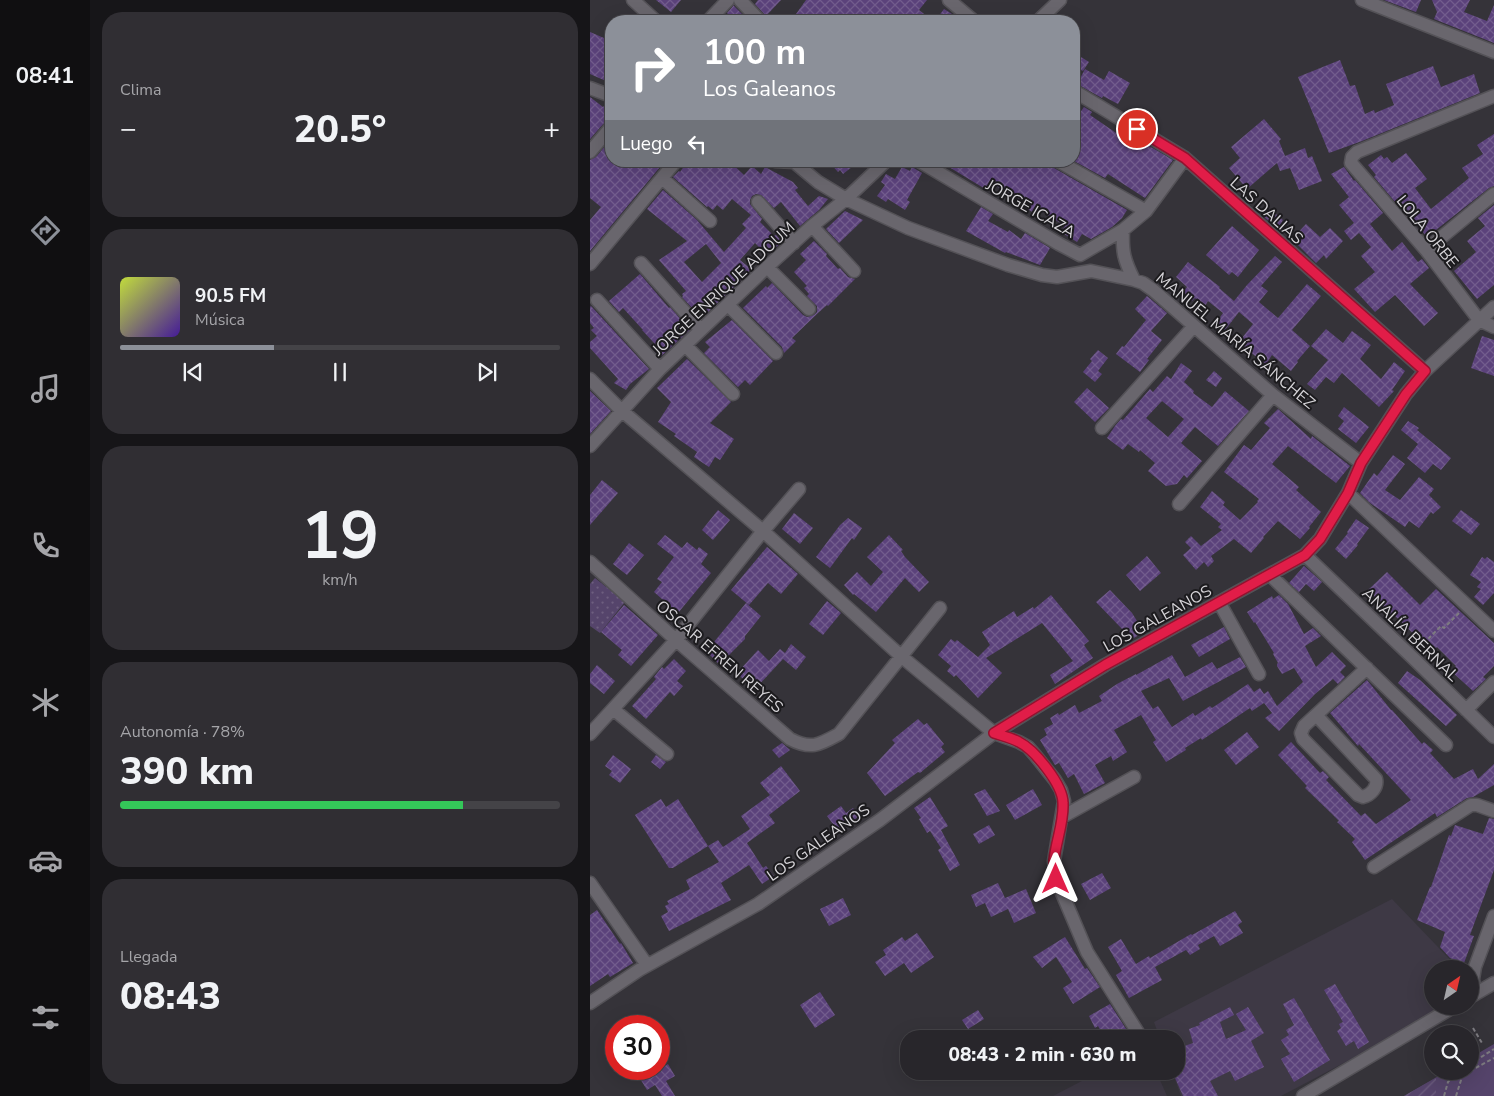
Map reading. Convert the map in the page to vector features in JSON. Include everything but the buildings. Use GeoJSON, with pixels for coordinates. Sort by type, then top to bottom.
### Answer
{"type":"FeatureCollection","features":[{"type":"Feature","properties":{"kind":"street"},"geometry":{"type":"LineString","coordinates":[[633,0],[649,15]]}},
{"type":"Feature","properties":{"kind":"street"},"geometry":{"type":"LineString","coordinates":[[714,15],[728,0]]}},
{"type":"Feature","properties":{"kind":"street"},"geometry":{"type":"LineString","coordinates":[[740,0],[754,15]]}},
{"type":"Feature","properties":{"kind":"street"},"geometry":{"type":"LineString","coordinates":[[949,0],[967,15]]}},
{"type":"Feature","properties":{"kind":"street"},"geometry":{"type":"LineString","coordinates":[[1044,15],[1060,0]]}},
{"type":"Feature","properties":{"kind":"street"},"geometry":{"type":"LineString","coordinates":[[1362,0],[1386,5],[1494,52]]}},
{"type":"Feature","properties":{"kind":"street"},"geometry":{"type":"LineString","coordinates":[[590,88],[605,94]]}},
{"type":"Feature","properties":{"kind":"street","name":"LAS DALIAS"},"geometry":{"type":"LineString","coordinates":[[1080,95],[1185,158],[1425,371]]}},
{"type":"Feature","properties":{"kind":"street","name":"LOLA ORBE"},"geometry":{"type":"LineString","coordinates":[[1478,320],[1426,250],[1351,163],[1352,158],[1357,152],[1494,96]]}},
{"type":"Feature","properties":{"kind":"street"},"geometry":{"type":"LineString","coordinates":[[590,152],[605,135]]}},
{"type":"Feature","properties":{"kind":"street","name":"JORGE ICAZA"},"geometry":{"type":"LineString","coordinates":[[929,167],[1080,255],[1124,230],[1146,211],[1185,158]]}},
{"type":"Feature","properties":{"kind":"street"},"geometry":{"type":"LineString","coordinates":[[590,264],[671,167]]}},
{"type":"Feature","properties":{"kind":"street","name":"MANUEL MARÍA SÁNCHEZ"},"geometry":{"type":"LineString","coordinates":[[800,167],[818,182],[846,199],[908,228],[1008,265],[1042,275],[1057,277],[1091,271],[1143,283],[1273,395],[1361,463]]}},
{"type":"Feature","properties":{"kind":"street","name":"JORGE ENRIQUE ADOUM"},"geometry":{"type":"LineString","coordinates":[[590,446],[660,369],[768,266],[812,226],[846,199],[880,167]]}},
{"type":"Feature","properties":{"kind":"street"},"geometry":{"type":"LineString","coordinates":[[1069,167],[1146,211]]}},
{"type":"Feature","properties":{"kind":"street"},"geometry":{"type":"LineString","coordinates":[[662,178],[710,221]]}},
{"type":"Feature","properties":{"kind":"street"},"geometry":{"type":"LineString","coordinates":[[1426,250],[1494,194]]}},
{"type":"Feature","properties":{"kind":"street"},"geometry":{"type":"LineString","coordinates":[[758,202],[794,243]]}},
{"type":"Feature","properties":{"kind":"street"},"geometry":{"type":"LineString","coordinates":[[812,226],[854,272]]}},
{"type":"Feature","properties":{"kind":"street"},"geometry":{"type":"LineString","coordinates":[[1124,230],[1122,248],[1126,263],[1134,280]]}},
{"type":"Feature","properties":{"kind":"street"},"geometry":{"type":"LineString","coordinates":[[1080,255],[1086,259],[1091,271]]}},
{"type":"Feature","properties":{"kind":"street"},"geometry":{"type":"LineString","coordinates":[[641,262],[701,330]]}},
{"type":"Feature","properties":{"kind":"street"},"geometry":{"type":"LineString","coordinates":[[768,266],[809,309]]}},
{"type":"Feature","properties":{"kind":"street"},"geometry":{"type":"LineString","coordinates":[[597,300],[660,369]]}},
{"type":"Feature","properties":{"kind":"street"},"geometry":{"type":"LineString","coordinates":[[728,305],[776,353]]}},
{"type":"Feature","properties":{"kind":"street","name":"LOS GALEANOS"},"geometry":{"type":"LineString","coordinates":[[590,1003],[647,965],[758,904],[880,820],[994,733],[1105,665],[1305,555],[1320,539],[1348,493],[1361,463],[1406,394],[1425,371],[1494,307]]}},
{"type":"Feature","properties":{"kind":"street"},"geometry":{"type":"LineString","coordinates":[[1478,320],[1494,327]]}},
{"type":"Feature","properties":{"kind":"street"},"geometry":{"type":"LineString","coordinates":[[1102,428],[1194,326]]}},
{"type":"Feature","properties":{"kind":"street"},"geometry":{"type":"LineString","coordinates":[[685,345],[733,394]]}},
{"type":"Feature","properties":{"kind":"street"},"geometry":{"type":"LineString","coordinates":[[590,379],[621,410],[763,531],[902,657],[994,733],[1019,742],[1035,755],[1055,780],[1064,802],[1054,861],[1056,879],[1087,952],[1136,1030]]}},
{"type":"Feature","properties":{"kind":"street"},"geometry":{"type":"LineString","coordinates":[[1180,504],[1273,395]]}},
{"type":"Feature","properties":{"kind":"street"},"geometry":{"type":"LineString","coordinates":[[590,734],[676,640],[799,489]]}},
{"type":"Feature","properties":{"kind":"street"},"geometry":{"type":"LineString","coordinates":[[1348,493],[1494,631]]}},
{"type":"Feature","properties":{"kind":"street","name":"ANALÍA BERNAL"},"geometry":{"type":"LineString","coordinates":[[1305,555],[1494,737]]}},
{"type":"Feature","properties":{"kind":"street","name":"OSCAR EFREN REYES"},"geometry":{"type":"LineString","coordinates":[[590,562],[790,739],[802,745],[816,745],[839,734],[902,657]]}},
{"type":"Feature","properties":{"kind":"street"},"geometry":{"type":"LineString","coordinates":[[1270,575],[1446,745]]}},
{"type":"Feature","properties":{"kind":"street"},"geometry":{"type":"LineString","coordinates":[[1220,602],[1259,674]]}},
{"type":"Feature","properties":{"kind":"street"},"geometry":{"type":"LineString","coordinates":[[902,657],[940,608]]}},
{"type":"Feature","properties":{"kind":"street"},"geometry":{"type":"LineString","coordinates":[[1316,715],[1376,779],[1375,788],[1366,796],[1358,795],[1303,739],[1301,733],[1304,726],[1367,668]]}},
{"type":"Feature","properties":{"kind":"street"},"geometry":{"type":"LineString","coordinates":[[1466,710],[1494,681],[1489,676],[1494,671]]}},
{"type":"Feature","properties":{"kind":"street"},"geometry":{"type":"LineString","coordinates":[[613,709],[667,754]]}},
{"type":"Feature","properties":{"kind":"street"},"geometry":{"type":"LineString","coordinates":[[1062,817],[1134,777]]}},
{"type":"Feature","properties":{"kind":"street"},"geometry":{"type":"LineString","coordinates":[[1374,867],[1471,805],[1477,805],[1494,811]]}},
{"type":"Feature","properties":{"kind":"street"},"geometry":{"type":"LineString","coordinates":[[590,883],[647,965]]}},
{"type":"Feature","properties":{"kind":"street"},"geometry":{"type":"LineString","coordinates":[[1477,960],[1494,916]]}},
{"type":"Feature","properties":{"kind":"street"},"geometry":{"type":"LineString","coordinates":[[1479,992],[1494,983]]}},
{"type":"Feature","properties":{"kind":"street"},"geometry":{"type":"LineString","coordinates":[[1311,1094],[1440,1015]]}},
{"type":"Feature","properties":{"kind":"path"},"geometry":{"type":"LineString","coordinates":[[1412,656],[1441,626],[1444,628],[1467,604]]}},
{"type":"Feature","properties":{"kind":"path"},"geometry":{"type":"LineString","coordinates":[[1479,1038],[1482,1043]]}},
{"type":"Feature","properties":{"kind":"path"},"geometry":{"type":"LineString","coordinates":[[1479,1058],[1494,1049]]}},
{"type":"Feature","properties":{"kind":"path"},"geometry":{"type":"LineString","coordinates":[[1479,1066],[1494,1058]]}},
{"type":"Feature","properties":{"kind":"path"},"geometry":{"type":"LineString","coordinates":[[1444,1096],[1450,1080]]}},
{"type":"Feature","properties":{"kind":"path"},"geometry":{"type":"LineString","coordinates":[[1456,1096],[1461,1080]]}},
{"type":"Feature","properties":{"kind":"shaded area"},"geometry":{"type":"Polygon","coordinates":[[[595,578],[625,602],[600,633],[590,626],[590,584],[595,578]]]}},
{"type":"Feature","properties":{"kind":"shaded area"},"geometry":{"type":"Polygon","coordinates":[[[1392,899],[1450,960],[1424,960],[1424,1015],[1435,1015],[1281,1096],[1181,1096],[1175,1080],[1185,1080],[1185,1030],[1157,1030],[1154,1022],[1392,899]]]}},
{"type":"Feature","properties":{"kind":"shaded area"},"geometry":{"type":"Polygon","coordinates":[[[1494,1044],[1494,1096],[1404,1096],[1432,1080],[1479,1080],[1479,1053],[1494,1044]]]}},
{"type":"Feature","properties":{"kind":"shaded area"},"geometry":{"type":"Polygon","coordinates":[[[1084,1080],[1160,1080],[1167,1096],[1053,1096],[1084,1080]]]}},
{"type":"Feature","properties":{"kind":"shaded area"},"geometry":{"type":"Polygon","coordinates":[[[1432,1080],[1436,1080],[1436,1096],[1404,1096],[1432,1080]]]}},
{"type":"Feature","properties":{"kind":"route"},"geometry":{"type":"LineString","coordinates":[[1056,879],[1054,861],[1064,802],[1060,790],[1055,780],[1028,748],[1019,742],[994,733],[1105,665],[1305,555],[1320,539],[1348,493],[1361,463],[1406,394],[1425,371],[1185,158],[1137,129]]}}]}
